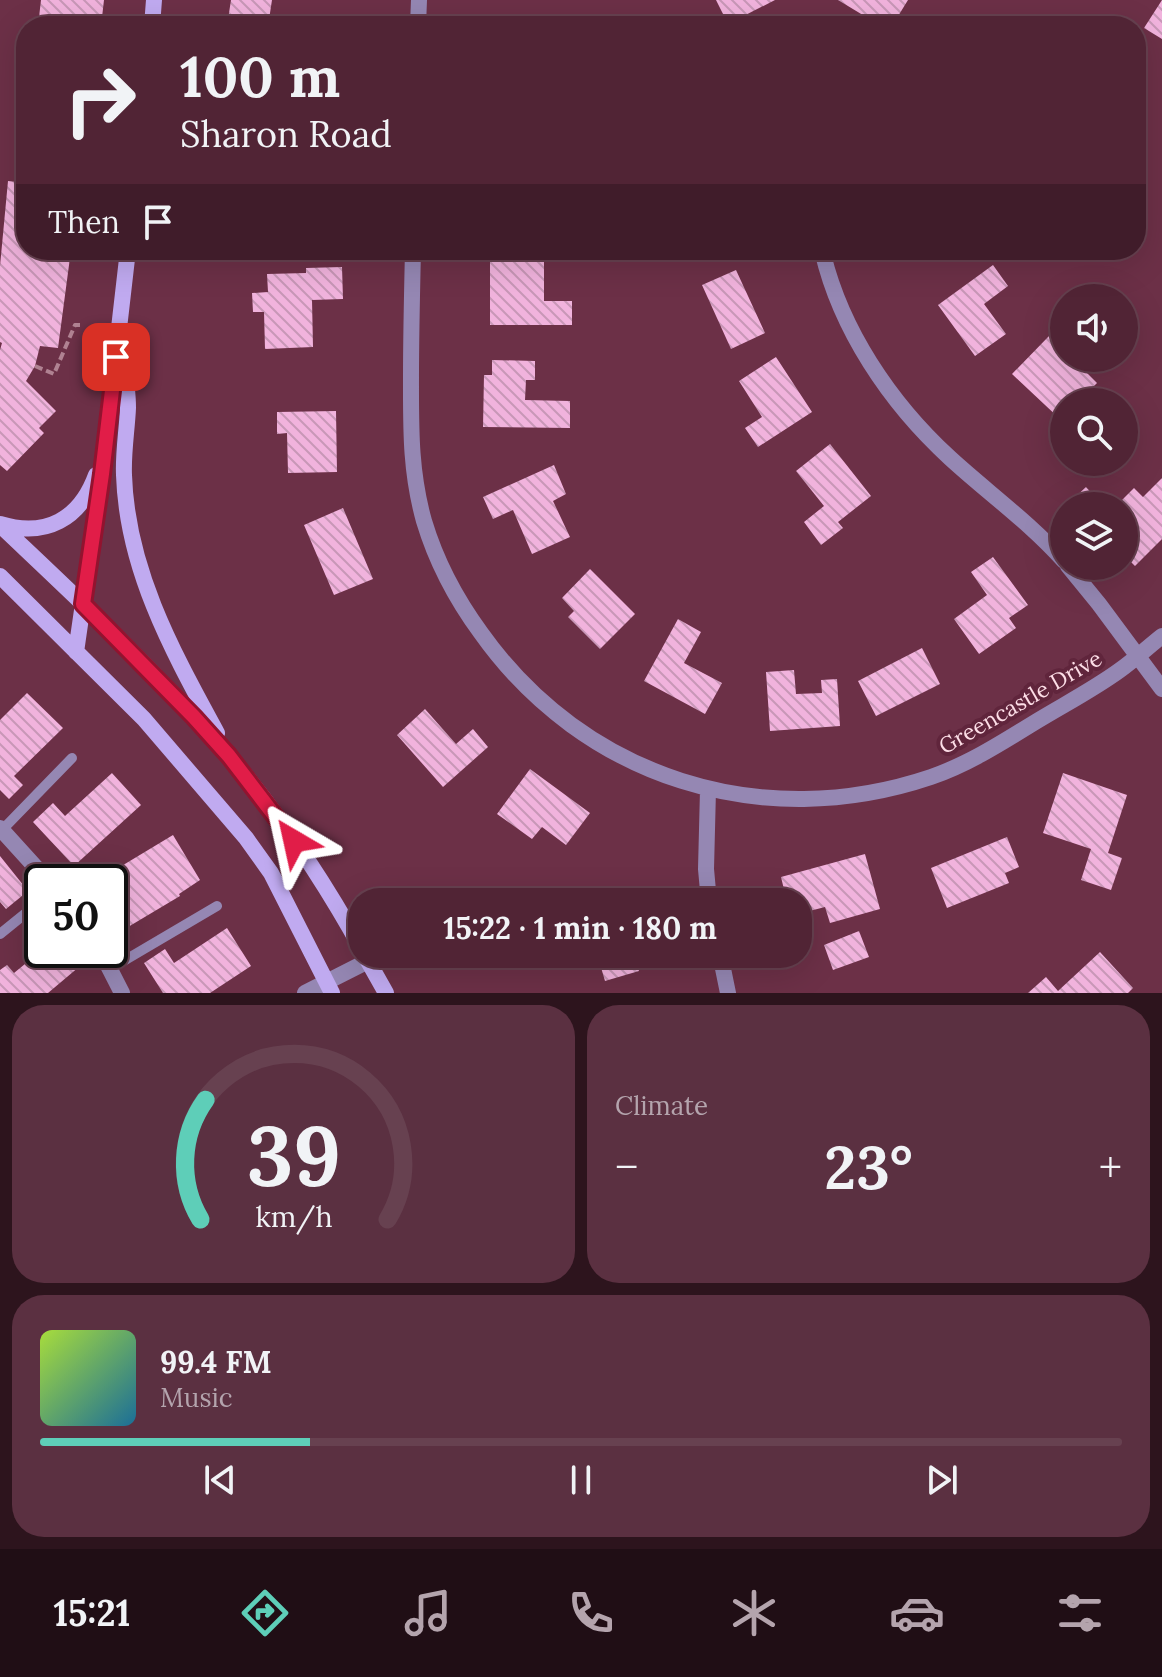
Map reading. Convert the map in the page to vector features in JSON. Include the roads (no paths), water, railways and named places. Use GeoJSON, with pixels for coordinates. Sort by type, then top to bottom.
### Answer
{"type":"FeatureCollection","features":[{"type":"Feature","properties":{"kind":"main road"},"geometry":{"type":"LineString","coordinates":[[76,652],[105,451],[127,260]]}},
{"type":"Feature","properties":{"kind":"main road"},"geometry":{"type":"LineString","coordinates":[[119,329],[128,405],[124,475],[137,556],[160,625],[229,756]]}},
{"type":"Feature","properties":{"kind":"main road"},"geometry":{"type":"LineString","coordinates":[[0,525],[27,530],[44,527],[76,511],[91,490],[105,451]]}},
{"type":"Feature","properties":{"kind":"main road"},"geometry":{"type":"LineString","coordinates":[[0,525],[83,604],[229,756],[307,860],[348,925]]}},
{"type":"Feature","properties":{"kind":"main road"},"geometry":{"type":"LineString","coordinates":[[0,576],[144,719],[246,838],[271,873],[329,988]]}},
{"type":"Feature","properties":{"kind":"main road"},"geometry":{"type":"LineString","coordinates":[[372,968],[386,993]]}},
{"type":"Feature","properties":{"kind":"street","name":"Greencastle Drive"},"geometry":{"type":"LineString","coordinates":[[413,260],[411,444],[417,491],[435,552],[467,613],[496,655],[531,693],[595,743],[638,766],[708,790],[751,797],[831,798],[882,791],[961,765],[997,746],[1118,671],[1162,636]]}},
{"type":"Feature","properties":{"kind":"street"},"geometry":{"type":"LineString","coordinates":[[825,260],[851,328],[889,390],[951,459],[1050,547]]}},
{"type":"Feature","properties":{"kind":"street"},"geometry":{"type":"LineString","coordinates":[[1079,580],[1162,689]]}},
{"type":"Feature","properties":{"kind":"street"},"geometry":{"type":"LineString","coordinates":[[708,790],[708,888]]}},
{"type":"Feature","properties":{"kind":"street"},"geometry":{"type":"LineString","coordinates":[[1,829],[33,864]]}},
{"type":"Feature","properties":{"kind":"street"},"geometry":{"type":"LineString","coordinates":[[305,993],[329,988],[351,968]]}},
{"type":"Feature","properties":{"kind":"street"},"geometry":{"type":"LineString","coordinates":[[723,968],[728,993]]}},
{"type":"Feature","properties":{"kind":"street"},"geometry":{"type":"LineString","coordinates":[[110,969],[122,993]]}},
{"type":"Feature","properties":{"kind":"lane"},"geometry":{"type":"LineString","coordinates":[[1,829],[72,758]]}},
{"type":"Feature","properties":{"kind":"lane"},"geometry":{"type":"LineString","coordinates":[[110,969],[217,906]]}},
{"type":"Feature","properties":{"kind":"lane"},"geometry":{"type":"LineString","coordinates":[[0,934],[24,915]]}}]}
